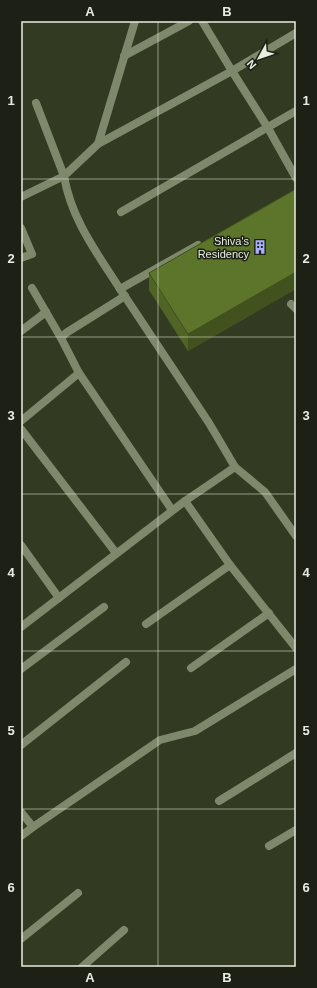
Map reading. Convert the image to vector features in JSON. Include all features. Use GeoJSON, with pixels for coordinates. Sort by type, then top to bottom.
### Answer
{"type":"FeatureCollection","features":[{"type":"Feature","properties":{"kind":"street"},"geometry":{"type":"LineString","coordinates":[[98,144],[135,21]]}},
{"type":"Feature","properties":{"kind":"street"},"geometry":{"type":"LineString","coordinates":[[124,56],[189,21]]}},
{"type":"Feature","properties":{"kind":"street"},"geometry":{"type":"LineString","coordinates":[[202,21],[268,128],[296,178]]}},
{"type":"Feature","properties":{"kind":"street"},"geometry":{"type":"LineString","coordinates":[[21,197],[64,176],[98,144],[296,34]]}},
{"type":"Feature","properties":{"kind":"street"},"geometry":{"type":"LineString","coordinates":[[36,103],[64,176],[66,190],[85,235],[209,423],[235,467],[265,492],[296,536]]}},
{"type":"Feature","properties":{"kind":"street"},"geometry":{"type":"LineString","coordinates":[[121,212],[296,111]]}},
{"type":"Feature","properties":{"kind":"street"},"geometry":{"type":"LineString","coordinates":[[21,228],[32,254],[21,258]]}},
{"type":"Feature","properties":{"kind":"street"},"geometry":{"type":"LineString","coordinates":[[120,288],[208,239]]}},
{"type":"Feature","properties":{"kind":"street"},"geometry":{"type":"LineString","coordinates":[[32,288],[79,373],[172,510]]}},
{"type":"Feature","properties":{"kind":"street"},"geometry":{"type":"LineString","coordinates":[[61,338],[66,333],[125,296]]}},
{"type":"Feature","properties":{"kind":"street"},"geometry":{"type":"LineString","coordinates":[[21,331],[46,312]]}},
{"type":"Feature","properties":{"kind":"street"},"geometry":{"type":"LineString","coordinates":[[21,421],[79,373]]}},
{"type":"Feature","properties":{"kind":"street"},"geometry":{"type":"LineString","coordinates":[[21,429],[116,553]]}},
{"type":"Feature","properties":{"kind":"street"},"geometry":{"type":"LineString","coordinates":[[21,627],[172,510],[235,467]]}},
{"type":"Feature","properties":{"kind":"street"},"geometry":{"type":"LineString","coordinates":[[185,501],[230,564],[296,648]]}},
{"type":"Feature","properties":{"kind":"street"},"geometry":{"type":"LineString","coordinates":[[21,545],[59,598]]}},
{"type":"Feature","properties":{"kind":"street"},"geometry":{"type":"LineString","coordinates":[[146,624],[230,564]]}},
{"type":"Feature","properties":{"kind":"street"},"geometry":{"type":"LineString","coordinates":[[22,667],[104,606]]}},
{"type":"Feature","properties":{"kind":"street"},"geometry":{"type":"LineString","coordinates":[[191,668],[269,613]]}},
{"type":"Feature","properties":{"kind":"street"},"geometry":{"type":"LineString","coordinates":[[21,745],[126,662]]}},
{"type":"Feature","properties":{"kind":"street"},"geometry":{"type":"LineString","coordinates":[[21,836],[160,740],[195,731],[296,669]]}},
{"type":"Feature","properties":{"kind":"street"},"geometry":{"type":"LineString","coordinates":[[219,801],[296,753]]}},
{"type":"Feature","properties":{"kind":"street"},"geometry":{"type":"LineString","coordinates":[[21,812],[33,827]]}},
{"type":"Feature","properties":{"kind":"street"},"geometry":{"type":"LineString","coordinates":[[269,846],[296,830]]}},
{"type":"Feature","properties":{"kind":"street"},"geometry":{"type":"LineString","coordinates":[[21,939],[78,893]]}},
{"type":"Feature","properties":{"kind":"street"},"geometry":{"type":"LineString","coordinates":[[82,967],[124,930]]}},
{"type":"Feature","properties":{"kind":"building","name":"Shiva's Residency"},"geometry":{"type":"Polygon","coordinates":[[[296,189],[296,272],[188,334],[149,273],[296,189]]]}},
{"type":"Feature","properties":{"kind":"place","name":"Shiva's Residency"},"geometry":{"type":"Point","coordinates":[260,247]}}]}
